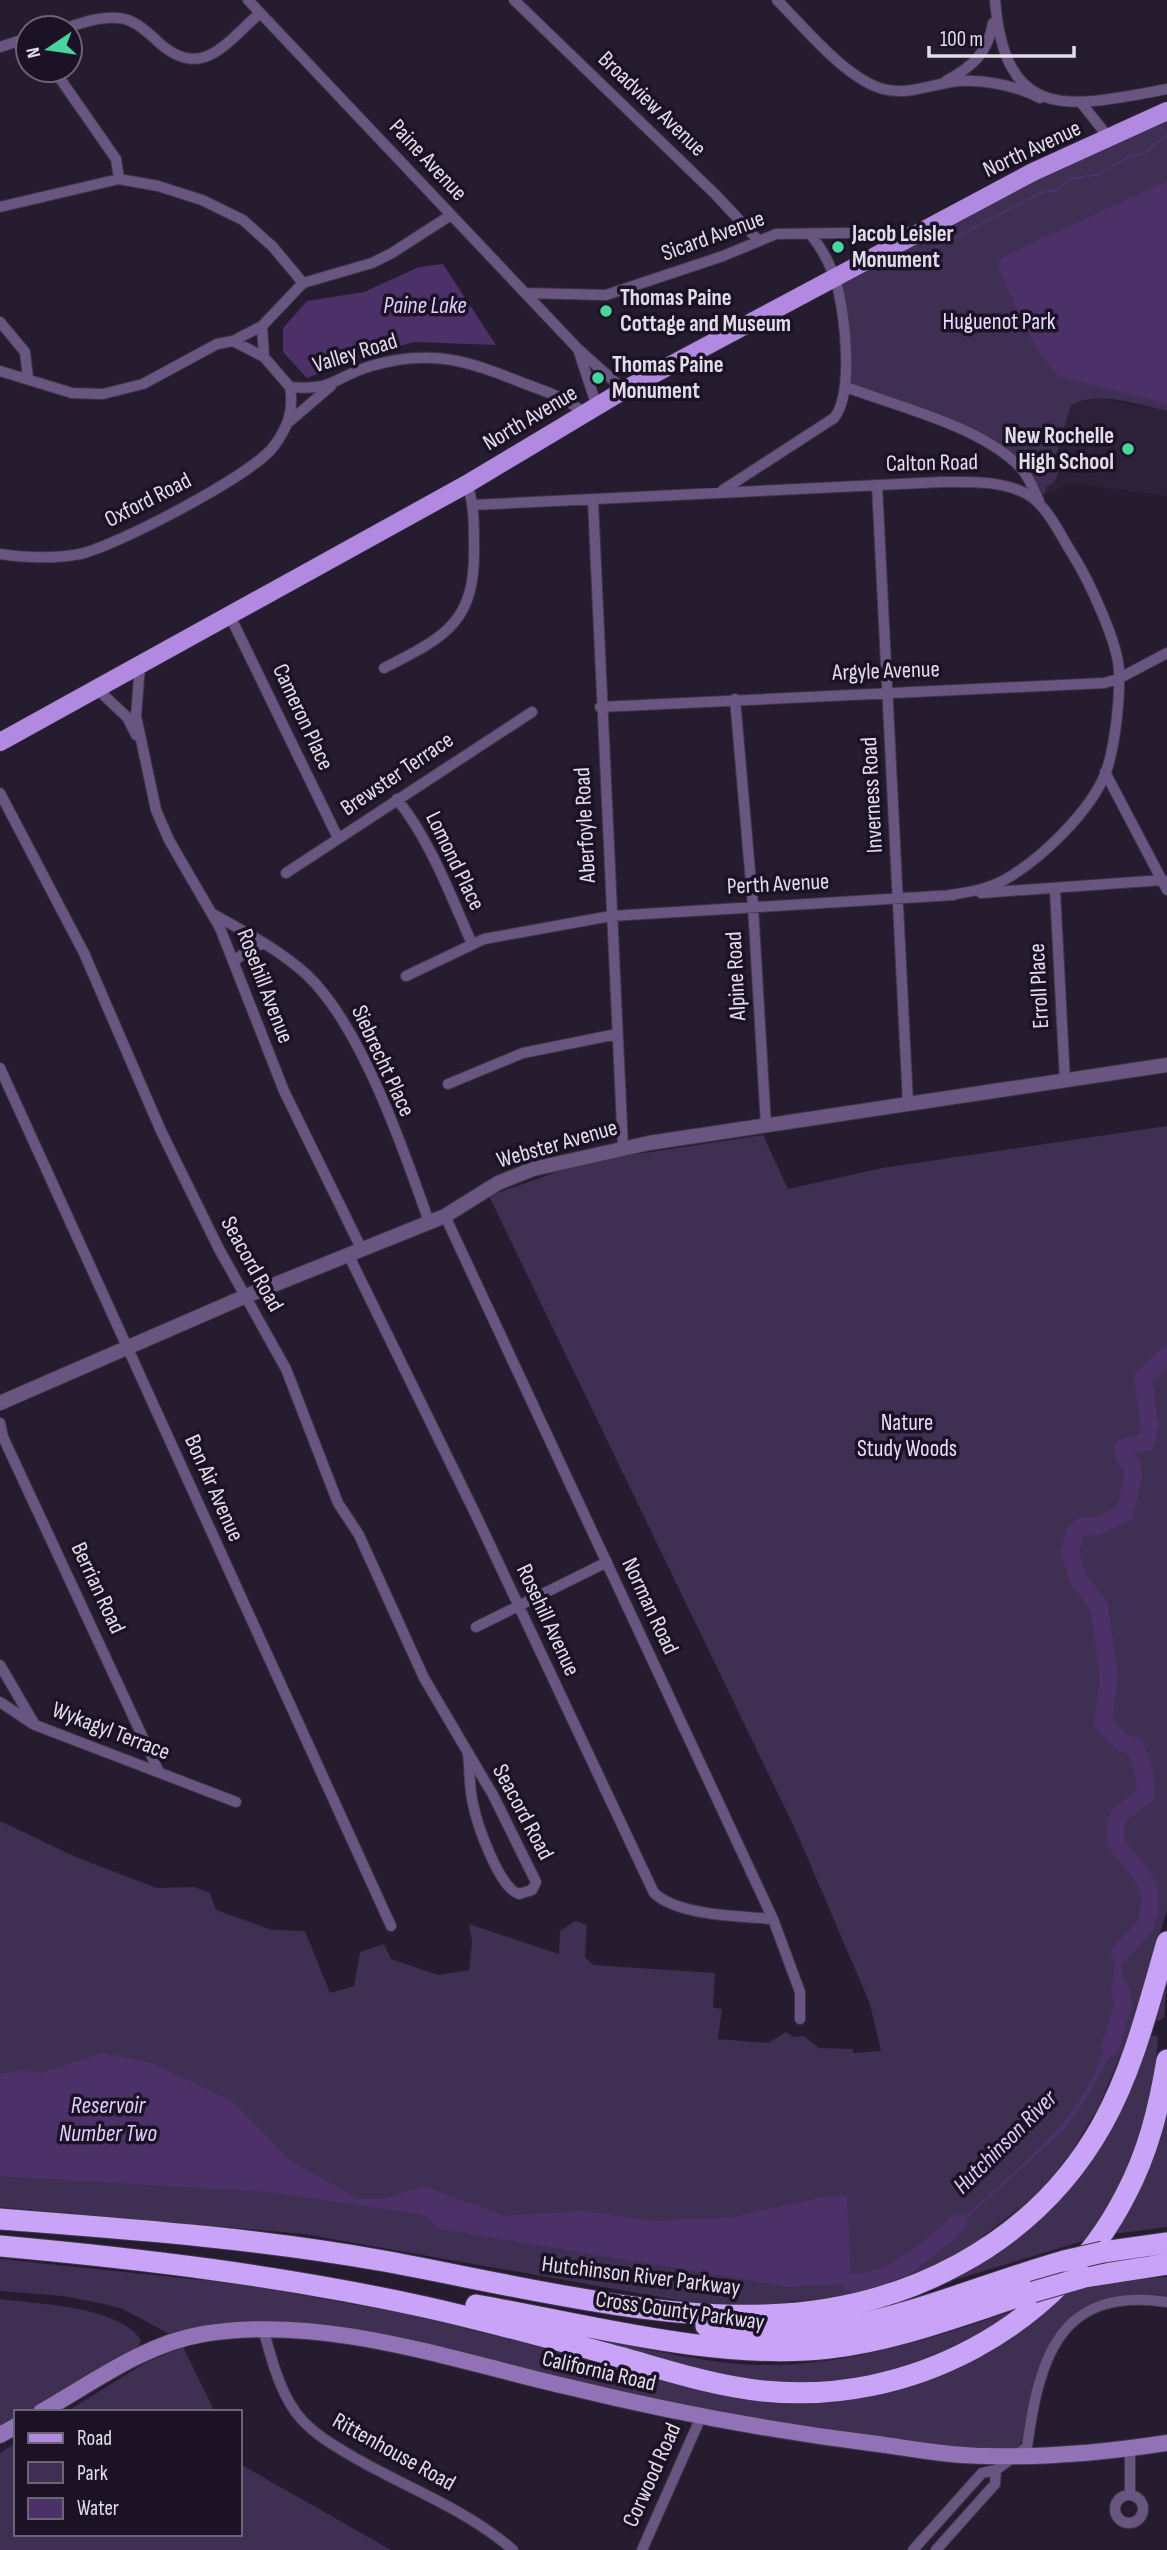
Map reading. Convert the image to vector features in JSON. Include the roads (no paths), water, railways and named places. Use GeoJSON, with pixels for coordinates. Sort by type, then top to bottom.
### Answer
{"type":"FeatureCollection","features":[{"type":"Feature","properties":{"kind":"highway","name":"Hutchinson River Parkway"},"geometry":{"type":"LineString","coordinates":[[0,2219],[275,2244],[621,2303],[738,2315],[817,2311],[903,2290],[944,2274],[982,2253],[1049,2197],[1097,2134],[1124,2079],[1167,1942]]}},
{"type":"Feature","properties":{"kind":"highway"},"geometry":{"type":"LineString","coordinates":[[0,2246],[205,2268],[387,2299],[513,2328],[694,2378],[746,2389],[833,2392],[902,2379],[951,2361],[997,2336],[1036,2306],[1090,2250],[1114,2216],[1139,2168],[1156,2119],[1167,2060]]}},
{"type":"Feature","properties":{"kind":"highway","name":"Cross County Parkway"},"geometry":{"type":"LineString","coordinates":[[621,2303],[710,2327],[763,2332],[819,2329],[905,2312],[1064,2261],[1167,2243]]}},
{"type":"Feature","properties":{"kind":"highway","name":"Cross County Parkway"},"geometry":{"type":"LineString","coordinates":[[387,2299],[466,2303],[712,2347],[789,2351],[877,2340],[1085,2277],[1167,2264]]}},
{"type":"Feature","properties":{"kind":"main road","name":"North Avenue"},"geometry":{"type":"LineString","coordinates":[[0,742],[467,484],[624,390],[1034,172],[1167,111]]}},
{"type":"Feature","properties":{"kind":"main road","name":"California Road"},"geometry":{"type":"LineString","coordinates":[[45,2410],[162,2345],[206,2334],[264,2332],[346,2336],[701,2417],[932,2451],[1017,2456],[1167,2443]]}},
{"type":"Feature","properties":{"kind":"street","name":"Paine Avenue"},"geometry":{"type":"LineString","coordinates":[[248,0],[578,349],[624,390]]}},
{"type":"Feature","properties":{"kind":"street","name":"Broadview Avenue"},"geometry":{"type":"LineString","coordinates":[[514,0],[715,194],[759,241]]}},
{"type":"Feature","properties":{"kind":"street"},"geometry":{"type":"LineString","coordinates":[[776,0],[854,75],[895,92],[970,81],[1004,86],[1040,98],[1082,104],[1167,89]]}},
{"type":"Feature","properties":{"kind":"street"},"geometry":{"type":"LineString","coordinates":[[939,85],[977,62],[991,34],[996,3]]}},
{"type":"Feature","properties":{"kind":"street"},"geometry":{"type":"LineString","coordinates":[[996,3],[998,37],[1007,57],[1025,84],[1040,98]]}},
{"type":"Feature","properties":{"kind":"street"},"geometry":{"type":"LineString","coordinates":[[84,23],[102,18],[131,20],[174,56],[189,61],[217,51],[260,13]]}},
{"type":"Feature","properties":{"kind":"street"},"geometry":{"type":"LineString","coordinates":[[64,84],[116,159],[120,180]]}},
{"type":"Feature","properties":{"kind":"street"},"geometry":{"type":"LineString","coordinates":[[1082,104],[1110,139]]}},
{"type":"Feature","properties":{"kind":"street"},"geometry":{"type":"LineString","coordinates":[[0,206],[120,180],[158,186],[202,200],[243,220],[274,247],[303,283]]}},
{"type":"Feature","properties":{"kind":"street"},"geometry":{"type":"LineString","coordinates":[[0,371],[72,393],[103,394],[143,384],[217,344],[233,341],[262,326],[303,283],[372,263],[451,215]]}},
{"type":"Feature","properties":{"kind":"street","name":"Sicard Avenue"},"geometry":{"type":"LineString","coordinates":[[526,293],[606,295],[786,233],[811,235],[918,232]]}},
{"type":"Feature","properties":{"kind":"street"},"geometry":{"type":"LineString","coordinates":[[721,491],[835,418],[843,407],[846,387],[842,326],[834,277],[811,235]]}},
{"type":"Feature","properties":{"kind":"street"},"geometry":{"type":"LineString","coordinates":[[0,322],[24,352],[28,378]]}},
{"type":"Feature","properties":{"kind":"street"},"geometry":{"type":"LineString","coordinates":[[262,326],[264,357]]}},
{"type":"Feature","properties":{"kind":"street","name":"Valley Road"},"geometry":{"type":"LineString","coordinates":[[233,341],[264,357],[290,387],[314,389],[332,385],[352,373],[402,359],[454,359],[475,363],[591,410]]}},
{"type":"Feature","properties":{"kind":"street","name":"Paine Avenue"},"geometry":{"type":"LineString","coordinates":[[578,349],[591,410]]}},
{"type":"Feature","properties":{"kind":"street","name":"Oxford Road"},"geometry":{"type":"LineString","coordinates":[[0,554],[49,557],[80,554],[115,541],[245,473],[273,447],[288,423],[332,385]]}},
{"type":"Feature","properties":{"kind":"street"},"geometry":{"type":"LineString","coordinates":[[288,423],[292,411],[290,387]]}},
{"type":"Feature","properties":{"kind":"street"},"geometry":{"type":"LineString","coordinates":[[846,387],[971,434],[996,447],[1025,473],[1043,509]]}},
{"type":"Feature","properties":{"kind":"street","name":"Calton Road"},"geometry":{"type":"LineString","coordinates":[[472,505],[593,501],[721,491],[987,482],[1027,494],[1043,509],[1085,573],[1115,654],[1118,680],[1117,713],[1105,772],[1069,826],[1040,855],[1005,879],[972,891],[950,895]]}},
{"type":"Feature","properties":{"kind":"street"},"geometry":{"type":"LineString","coordinates":[[384,667],[435,642],[464,610],[475,568],[472,505],[467,484]]}},
{"type":"Feature","properties":{"kind":"street","name":"Inverness Road"},"geometry":{"type":"LineString","coordinates":[[877,485],[908,1104]]}},
{"type":"Feature","properties":{"kind":"street","name":"Aberfoyle Road"},"geometry":{"type":"LineString","coordinates":[[593,501],[600,707],[623,1147]]}},
{"type":"Feature","properties":{"kind":"street","name":"Cameron Place"},"geometry":{"type":"LineString","coordinates":[[229,614],[338,838]]}},
{"type":"Feature","properties":{"kind":"street","name":"Argyle Avenue"},"geometry":{"type":"LineString","coordinates":[[600,707],[1043,687],[1118,680],[1167,653]]}},
{"type":"Feature","properties":{"kind":"street","name":"Rosehill Avenue"},"geometry":{"type":"LineString","coordinates":[[140,664],[136,709],[138,737],[156,810],[169,840],[211,913],[284,1091],[354,1251],[517,1606],[654,1893],[663,1901],[679,1907],[773,1919]]}},
{"type":"Feature","properties":{"kind":"street","name":"Rosehill Avenue"},"geometry":{"type":"LineString","coordinates":[[96,688],[127,717],[138,737]]}},
{"type":"Feature","properties":{"kind":"street","name":"Alpine Road"},"geometry":{"type":"LineString","coordinates":[[735,699],[753,906],[766,1126]]}},
{"type":"Feature","properties":{"kind":"street","name":"Brewster Terrace"},"geometry":{"type":"LineString","coordinates":[[286,873],[532,712]]}},
{"type":"Feature","properties":{"kind":"street"},"geometry":{"type":"LineString","coordinates":[[1105,772],[1165,885]]}},
{"type":"Feature","properties":{"kind":"street","name":"Seacord Road"},"geometry":{"type":"LineString","coordinates":[[0,793],[84,953],[161,1131],[219,1249],[286,1369],[338,1503],[359,1535],[424,1678],[468,1754],[531,1868],[536,1882],[531,1890],[519,1894],[511,1891],[492,1858],[472,1803],[468,1754]]}},
{"type":"Feature","properties":{"kind":"street","name":"Lomond Place"},"geometry":{"type":"LineString","coordinates":[[397,799],[416,823],[472,944]]}},
{"type":"Feature","properties":{"kind":"street","name":"Perth Avenue"},"geometry":{"type":"LineString","coordinates":[[406,976],[472,944],[531,928],[611,916],[1165,885]]}},
{"type":"Feature","properties":{"kind":"street","name":"Erroll Place"},"geometry":{"type":"LineString","coordinates":[[1055,890],[1065,1080]]}},
{"type":"Feature","properties":{"kind":"street","name":"Siebrecht Place"},"geometry":{"type":"LineString","coordinates":[[211,913],[306,974],[335,1007],[367,1067],[429,1222]]}},
{"type":"Feature","properties":{"kind":"street"},"geometry":{"type":"LineString","coordinates":[[233,962],[252,947],[263,944]]}},
{"type":"Feature","properties":{"kind":"street"},"geometry":{"type":"LineString","coordinates":[[448,1084],[523,1053],[617,1034]]}},
{"type":"Feature","properties":{"kind":"street","name":"Webster Avenue"},"geometry":{"type":"LineString","coordinates":[[0,1403],[246,1296],[445,1216],[498,1182],[533,1170],[623,1147],[1167,1065]]}},
{"type":"Feature","properties":{"kind":"street","name":"Bon Air Avenue"},"geometry":{"type":"LineString","coordinates":[[0,1068],[391,1926]]}},
{"type":"Feature","properties":{"kind":"street","name":"Norman Road"},"geometry":{"type":"LineString","coordinates":[[445,1216],[773,1919],[800,1992],[800,2019]]}},
{"type":"Feature","properties":{"kind":"street","name":"Berrian Road"},"geometry":{"type":"LineString","coordinates":[[0,1423],[4,1437],[159,1772]]}},
{"type":"Feature","properties":{"kind":"street"},"geometry":{"type":"LineString","coordinates":[[476,1626],[607,1562]]}},
{"type":"Feature","properties":{"kind":"street","name":"Wykagyl Terrace"},"geometry":{"type":"LineString","coordinates":[[0,1665],[35,1725],[236,1802]]}},
{"type":"Feature","properties":{"kind":"street"},"geometry":{"type":"LineString","coordinates":[[0,1702],[35,1725]]}},
{"type":"Feature","properties":{"kind":"street"},"geometry":{"type":"LineString","coordinates":[[918,2548],[982,2473],[996,2470],[1027,2446],[1037,2386],[1046,2362],[1064,2329],[1081,2314],[1128,2300],[1167,2302]]}},
{"type":"Feature","properties":{"kind":"street","name":"Rittenhouse Road"},"geometry":{"type":"LineString","coordinates":[[264,2332],[280,2382],[293,2408],[321,2438],[456,2510],[513,2550]]}},
{"type":"Feature","properties":{"kind":"street","name":"Corwood Road"},"geometry":{"type":"LineString","coordinates":[[642,2550],[701,2417]]}},
{"type":"Feature","properties":{"kind":"street"},"geometry":{"type":"LineString","coordinates":[[1130,2448],[1130,2494]]}},
{"type":"Feature","properties":{"kind":"street"},"geometry":{"type":"LineString","coordinates":[[936,2550],[995,2484],[996,2470]]}},
{"type":"Feature","properties":{"kind":"water"},"geometry":{"type":"Polygon","coordinates":[[[1167,181],[1167,404],[1059,377],[1040,353],[1025,327],[1000,272],[999,261],[1004,256],[1167,181]]]}},
{"type":"Feature","properties":{"kind":"water","name":"Paine Lake"},"geometry":{"type":"Polygon","coordinates":[[[443,264],[496,345],[415,342],[365,355],[307,378],[283,352],[283,328],[307,301],[364,292],[419,267],[443,264]]]}},
{"type":"Feature","properties":{"kind":"water"},"geometry":{"type":"Polygon","coordinates":[[[1139,1935],[1121,1959],[1126,2010],[1115,2007],[1114,1965],[1120,1947],[1139,1935]]]}},
{"type":"Feature","properties":{"kind":"water"},"geometry":{"type":"Polygon","coordinates":[[[1111,2024],[1127,2030],[1118,2041],[1085,2101],[1064,2130],[943,2240],[942,2236],[1028,2159],[1073,2110],[1097,2066],[1109,2038],[1106,2031],[1111,2024]]]}},
{"type":"Feature","properties":{"kind":"water","name":"Reservoir Number Two"},"geometry":{"type":"Polygon","coordinates":[[[102,2053],[149,2062],[232,2101],[290,2160],[358,2199],[382,2199],[425,2186],[505,2216],[583,2211],[655,2221],[733,2217],[817,2198],[847,2195],[851,2283],[789,2287],[439,2229],[426,2216],[419,2214],[268,2192],[0,2176],[0,2074],[22,2070],[42,2073],[102,2053]]]}},
{"type":"Feature","properties":{"kind":"waterway"},"geometry":{"type":"LineString","coordinates":[[917,258],[1040,193],[1056,190],[1070,179],[1099,174],[1125,159],[1144,153],[1167,135]]}},
{"type":"Feature","properties":{"kind":"waterway","name":"Hutchinson River"},"geometry":{"type":"LineString","coordinates":[[1120,1953],[1146,1924],[1150,1902],[1141,1873],[1123,1853],[1117,1843],[1115,1830],[1120,1814],[1146,1795],[1144,1772],[1135,1746],[1122,1743],[1103,1723],[1109,1677],[1099,1606],[1079,1580],[1070,1552],[1074,1535],[1081,1527],[1097,1526],[1125,1513],[1133,1477],[1132,1465],[1125,1458],[1123,1448],[1146,1442],[1150,1426],[1143,1378],[1167,1356]]}},
{"type":"Feature","properties":{"kind":"waterway","name":"Hutchinson River"},"geometry":{"type":"LineString","coordinates":[[1110,2047],[1123,2006],[1120,1987]]}},
{"type":"Feature","properties":{"kind":"waterway","name":"Hutchinson River"},"geometry":{"type":"LineString","coordinates":[[851,2283],[866,2282],[895,2271],[923,2254],[958,2223]]}},
{"type":"Feature","properties":{"kind":"place","name":"Jacob Leisler Monument"},"geometry":{"type":"Point","coordinates":[838,247]}},
{"type":"Feature","properties":{"kind":"place","name":"Thomas Paine Cottage and Museum"},"geometry":{"type":"Point","coordinates":[606,311]}},
{"type":"Feature","properties":{"kind":"place","name":"Thomas Paine Monument"},"geometry":{"type":"Point","coordinates":[598,378]}},
{"type":"Feature","properties":{"kind":"place","name":"New Rochelle High School"},"geometry":{"type":"Point","coordinates":[1128,449]}},
{"type":"Feature","properties":{"kind":"park label","name":"Huguenot Park"},"geometry":{"type":"Point","coordinates":[999,322]}},
{"type":"Feature","properties":{"kind":"park label","name":"Nature Study Woods"},"geometry":{"type":"Point","coordinates":[907,1436]}}]}
